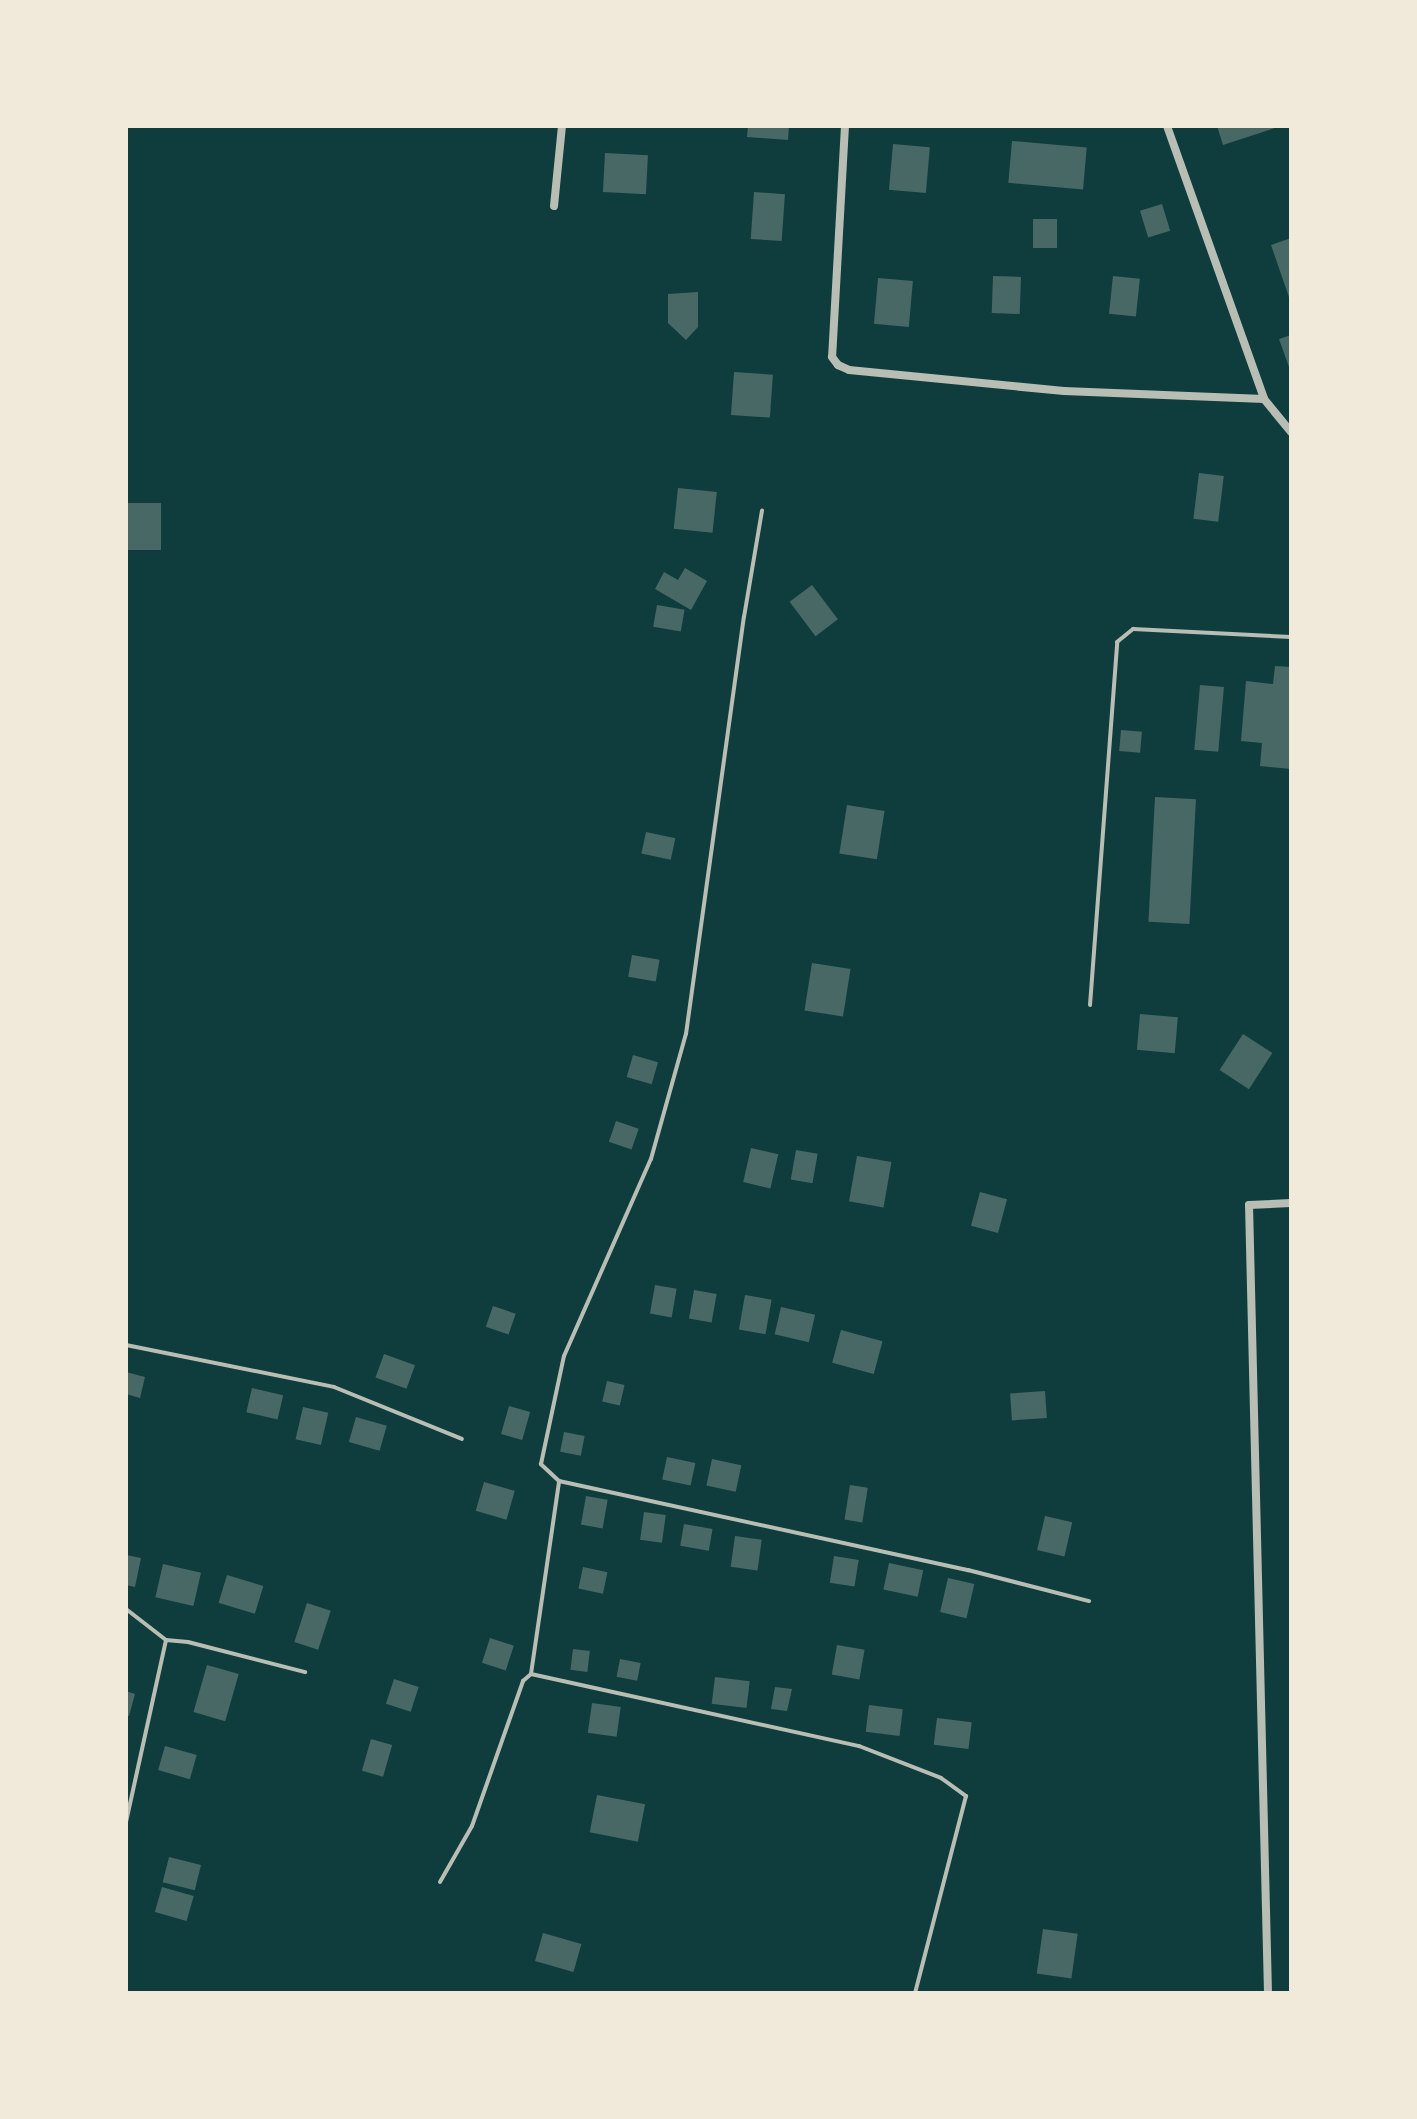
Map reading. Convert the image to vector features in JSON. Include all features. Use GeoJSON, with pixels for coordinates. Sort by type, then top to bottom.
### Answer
{"type":"FeatureCollection","features":[{"type":"Feature","properties":{"kind":"street"},"geometry":{"type":"LineString","coordinates":[[554,206],[562,126]]}},
{"type":"Feature","properties":{"kind":"street"},"geometry":{"type":"LineString","coordinates":[[845,126],[832,357],[838,365],[849,370],[1064,391],[1264,399]]}},
{"type":"Feature","properties":{"kind":"street"},"geometry":{"type":"LineString","coordinates":[[1167,126],[1264,399],[1291,432]]}},
{"type":"Feature","properties":{"kind":"street"},"geometry":{"type":"LineString","coordinates":[[1268,1993],[1249,1205],[1291,1203]]}},
{"type":"Feature","properties":{"kind":"lane"},"geometry":{"type":"LineString","coordinates":[[762,511],[744,617],[686,1034],[651,1159],[564,1356],[541,1464],[559,1481],[968,1570],[1089,1601]]}},
{"type":"Feature","properties":{"kind":"lane"},"geometry":{"type":"LineString","coordinates":[[1090,1005],[1117,642],[1133,629],[1291,637]]}},
{"type":"Feature","properties":{"kind":"lane"},"geometry":{"type":"LineString","coordinates":[[126,1345],[334,1387],[462,1439]]}},
{"type":"Feature","properties":{"kind":"lane"},"geometry":{"type":"LineString","coordinates":[[440,1882],[472,1826],[523,1681],[531,1674],[559,1481]]}},
{"type":"Feature","properties":{"kind":"lane"},"geometry":{"type":"LineString","coordinates":[[126,1609],[166,1640],[188,1642],[305,1672]]}},
{"type":"Feature","properties":{"kind":"lane"},"geometry":{"type":"LineString","coordinates":[[126,1822],[166,1640]]}},
{"type":"Feature","properties":{"kind":"lane"},"geometry":{"type":"LineString","coordinates":[[531,1674],[859,1746],[941,1778],[966,1796],[915,1993]]}},
{"type":"Feature","properties":{"kind":"building"},"geometry":{"type":"Polygon","coordinates":[[[748,126],[789,126],[788,140],[747,137],[748,126]]]}},
{"type":"Feature","properties":{"kind":"building"},"geometry":{"type":"Polygon","coordinates":[[[1217,126],[1278,126],[1278,127],[1223,145],[1217,126]]]}},
{"type":"Feature","properties":{"kind":"building"},"geometry":{"type":"Polygon","coordinates":[[[1012,141],[1087,148],[1083,189],[1008,183],[1012,141]]]}},
{"type":"Feature","properties":{"kind":"building"},"geometry":{"type":"Polygon","coordinates":[[[893,144],[930,147],[926,193],[889,190],[893,144]]]}},
{"type":"Feature","properties":{"kind":"building"},"geometry":{"type":"Polygon","coordinates":[[[605,153],[648,155],[646,194],[603,192],[605,153]]]}},
{"type":"Feature","properties":{"kind":"building"},"geometry":{"type":"Polygon","coordinates":[[[754,192],[785,194],[782,241],[751,239],[754,192]]]}},
{"type":"Feature","properties":{"kind":"building"},"geometry":{"type":"Polygon","coordinates":[[[1162,204],[1170,231],[1148,238],[1140,211],[1162,204]]]}},
{"type":"Feature","properties":{"kind":"building"},"geometry":{"type":"Polygon","coordinates":[[[1033,219],[1057,219],[1057,248],[1033,248],[1033,219]]]}},
{"type":"Feature","properties":{"kind":"building"},"geometry":{"type":"Polygon","coordinates":[[[1291,238],[1291,303],[1271,245],[1291,238]]]}},
{"type":"Feature","properties":{"kind":"building"},"geometry":{"type":"Polygon","coordinates":[[[993,276],[1021,277],[1020,314],[992,313],[993,276]]]}},
{"type":"Feature","properties":{"kind":"building"},"geometry":{"type":"Polygon","coordinates":[[[1113,276],[1140,279],[1136,317],[1109,314],[1113,276]]]}},
{"type":"Feature","properties":{"kind":"building"},"geometry":{"type":"Polygon","coordinates":[[[878,278],[913,281],[909,327],[874,324],[878,278]]]}},
{"type":"Feature","properties":{"kind":"building"},"geometry":{"type":"Polygon","coordinates":[[[698,292],[698,327],[686,340],[668,323],[668,294],[698,292]]]}},
{"type":"Feature","properties":{"kind":"building"},"geometry":{"type":"Polygon","coordinates":[[[1291,335],[1291,366],[1289,367],[1279,339],[1291,335]]]}},
{"type":"Feature","properties":{"kind":"building"},"geometry":{"type":"Polygon","coordinates":[[[734,372],[773,375],[770,418],[731,415],[734,372]]]}},
{"type":"Feature","properties":{"kind":"building"},"geometry":{"type":"Polygon","coordinates":[[[1199,473],[1224,476],[1218,522],[1193,519],[1199,473]]]}},
{"type":"Feature","properties":{"kind":"building"},"geometry":{"type":"Polygon","coordinates":[[[678,488],[717,492],[713,533],[674,529],[678,488]]]}},
{"type":"Feature","properties":{"kind":"building"},"geometry":{"type":"Polygon","coordinates":[[[126,503],[161,503],[161,550],[126,550],[126,503]]]}},
{"type":"Feature","properties":{"kind":"building"},"geometry":{"type":"Polygon","coordinates":[[[685,568],[707,581],[691,610],[655,589],[664,572],[678,580],[685,568]]]}},
{"type":"Feature","properties":{"kind":"building"},"geometry":{"type":"Polygon","coordinates":[[[812,585],[838,619],[816,636],[790,602],[812,585]]]}},
{"type":"Feature","properties":{"kind":"building"},"geometry":{"type":"Polygon","coordinates":[[[657,605],[685,610],[681,632],[653,627],[657,605]]]}},
{"type":"Feature","properties":{"kind":"building"},"geometry":{"type":"Polygon","coordinates":[[[1275,666],[1291,667],[1291,769],[1260,766],[1262,743],[1241,741],[1246,681],[1273,684],[1275,666]]]}},
{"type":"Feature","properties":{"kind":"building"},"geometry":{"type":"Polygon","coordinates":[[[1200,685],[1224,687],[1218,752],[1194,750],[1200,685]]]}},
{"type":"Feature","properties":{"kind":"building"},"geometry":{"type":"Polygon","coordinates":[[[1121,730],[1142,732],[1140,753],[1119,751],[1121,730]]]}},
{"type":"Feature","properties":{"kind":"building"},"geometry":{"type":"Polygon","coordinates":[[[1155,797],[1196,799],[1189,924],[1148,922],[1155,797]]]}},
{"type":"Feature","properties":{"kind":"building"},"geometry":{"type":"Polygon","coordinates":[[[847,805],[885,811],[877,859],[839,853],[847,805]]]}},
{"type":"Feature","properties":{"kind":"building"},"geometry":{"type":"Polygon","coordinates":[[[646,832],[675,838],[671,860],[641,854],[646,832]]]}},
{"type":"Feature","properties":{"kind":"building"},"geometry":{"type":"Polygon","coordinates":[[[632,955],[660,960],[656,982],[628,977],[632,955]]]}},
{"type":"Feature","properties":{"kind":"building"},"geometry":{"type":"Polygon","coordinates":[[[812,963],[851,969],[843,1017],[804,1010],[812,963]]]}},
{"type":"Feature","properties":{"kind":"building"},"geometry":{"type":"Polygon","coordinates":[[[1140,1014],[1178,1017],[1175,1053],[1137,1050],[1140,1014]]]}},
{"type":"Feature","properties":{"kind":"building"},"geometry":{"type":"Polygon","coordinates":[[[1243,1034],[1272,1053],[1249,1089],[1220,1070],[1243,1034]]]}},
{"type":"Feature","properties":{"kind":"building"},"geometry":{"type":"Polygon","coordinates":[[[633,1055],[658,1062],[652,1084],[627,1077],[633,1055]]]}},
{"type":"Feature","properties":{"kind":"building"},"geometry":{"type":"Polygon","coordinates":[[[616,1121],[639,1129],[632,1150],[609,1142],[616,1121]]]}},
{"type":"Feature","properties":{"kind":"building"},"geometry":{"type":"Polygon","coordinates":[[[751,1148],[778,1154],[770,1188],[743,1182],[751,1148]]]}},
{"type":"Feature","properties":{"kind":"building"},"geometry":{"type":"Polygon","coordinates":[[[796,1150],[818,1154],[812,1183],[791,1180],[796,1150]]]}},
{"type":"Feature","properties":{"kind":"building"},"geometry":{"type":"Polygon","coordinates":[[[857,1156],[891,1162],[883,1207],[849,1201],[857,1156]]]}},
{"type":"Feature","properties":{"kind":"building"},"geometry":{"type":"Polygon","coordinates":[[[980,1192],[1007,1199],[998,1233],[971,1226],[980,1192]]]}},
{"type":"Feature","properties":{"kind":"building"},"geometry":{"type":"Polygon","coordinates":[[[655,1285],[677,1289],[672,1317],[650,1314],[655,1285]]]}},
{"type":"Feature","properties":{"kind":"building"},"geometry":{"type":"Polygon","coordinates":[[[694,1290],[717,1294],[712,1323],[689,1319],[694,1290]]]}},
{"type":"Feature","properties":{"kind":"building"},"geometry":{"type":"Polygon","coordinates":[[[745,1295],[772,1300],[766,1334],[739,1329],[745,1295]]]}},
{"type":"Feature","properties":{"kind":"building"},"geometry":{"type":"Polygon","coordinates":[[[493,1306],[516,1314],[509,1335],[486,1327],[493,1306]]]}},
{"type":"Feature","properties":{"kind":"building"},"geometry":{"type":"Polygon","coordinates":[[[781,1307],[815,1315],[809,1342],[775,1334],[781,1307]]]}},
{"type":"Feature","properties":{"kind":"building"},"geometry":{"type":"Polygon","coordinates":[[[841,1330],[883,1341],[874,1374],[832,1363],[841,1330]]]}},
{"type":"Feature","properties":{"kind":"building"},"geometry":{"type":"Polygon","coordinates":[[[384,1354],[415,1365],[406,1389],[375,1377],[384,1354]]]}},
{"type":"Feature","properties":{"kind":"building"},"geometry":{"type":"Polygon","coordinates":[[[126,1372],[145,1377],[140,1398],[126,1394],[126,1372]]]}},
{"type":"Feature","properties":{"kind":"building"},"geometry":{"type":"Polygon","coordinates":[[[607,1381],[625,1385],[620,1406],[602,1401],[607,1381]]]}},
{"type":"Feature","properties":{"kind":"building"},"geometry":{"type":"Polygon","coordinates":[[[252,1388],[283,1395],[278,1420],[246,1412],[252,1388]]]}},
{"type":"Feature","properties":{"kind":"building"},"geometry":{"type":"Polygon","coordinates":[[[1045,1391],[1047,1418],[1012,1420],[1010,1393],[1045,1391]]]}},
{"type":"Feature","properties":{"kind":"building"},"geometry":{"type":"Polygon","coordinates":[[[509,1406],[530,1412],[522,1440],[501,1434],[509,1406]]]}},
{"type":"Feature","properties":{"kind":"building"},"geometry":{"type":"Polygon","coordinates":[[[303,1407],[328,1413],[321,1445],[296,1439],[303,1407]]]}},
{"type":"Feature","properties":{"kind":"building"},"geometry":{"type":"Polygon","coordinates":[[[356,1417],[387,1426],[380,1451],[349,1442],[356,1417]]]}},
{"type":"Feature","properties":{"kind":"building"},"geometry":{"type":"Polygon","coordinates":[[[564,1432],[585,1436],[581,1456],[560,1452],[564,1432]]]}},
{"type":"Feature","properties":{"kind":"building"},"geometry":{"type":"Polygon","coordinates":[[[667,1457],[695,1463],[691,1486],[662,1479],[667,1457]]]}},
{"type":"Feature","properties":{"kind":"building"},"geometry":{"type":"Polygon","coordinates":[[[712,1459],[741,1465],[736,1492],[706,1485],[712,1459]]]}},
{"type":"Feature","properties":{"kind":"building"},"geometry":{"type":"Polygon","coordinates":[[[484,1482],[515,1491],[506,1520],[476,1511],[484,1482]]]}},
{"type":"Feature","properties":{"kind":"building"},"geometry":{"type":"Polygon","coordinates":[[[850,1485],[868,1488],[862,1522],[845,1520],[850,1485]]]}},
{"type":"Feature","properties":{"kind":"building"},"geometry":{"type":"Polygon","coordinates":[[[586,1496],[608,1500],[603,1528],[581,1525],[586,1496]]]}},
{"type":"Feature","properties":{"kind":"building"},"geometry":{"type":"Polygon","coordinates":[[[644,1512],[666,1515],[662,1543],[640,1540],[644,1512]]]}},
{"type":"Feature","properties":{"kind":"building"},"geometry":{"type":"Polygon","coordinates":[[[1045,1516],[1072,1522],[1064,1556],[1037,1550],[1045,1516]]]}},
{"type":"Feature","properties":{"kind":"building"},"geometry":{"type":"Polygon","coordinates":[[[684,1524],[713,1529],[709,1551],[680,1546],[684,1524]]]}},
{"type":"Feature","properties":{"kind":"building"},"geometry":{"type":"Polygon","coordinates":[[[735,1536],[762,1540],[757,1570],[731,1567],[735,1536]]]}},
{"type":"Feature","properties":{"kind":"building"},"geometry":{"type":"Polygon","coordinates":[[[126,1555],[141,1558],[135,1587],[126,1585],[126,1555]]]}},
{"type":"Feature","properties":{"kind":"building"},"geometry":{"type":"Polygon","coordinates":[[[834,1556],[859,1560],[854,1587],[830,1583],[834,1556]]]}},
{"type":"Feature","properties":{"kind":"building"},"geometry":{"type":"Polygon","coordinates":[[[889,1563],[923,1570],[918,1597],[883,1589],[889,1563]]]}},
{"type":"Feature","properties":{"kind":"building"},"geometry":{"type":"Polygon","coordinates":[[[163,1564],[201,1573],[193,1606],[155,1597],[163,1564]]]}},
{"type":"Feature","properties":{"kind":"building"},"geometry":{"type":"Polygon","coordinates":[[[583,1567],[607,1572],[603,1594],[578,1589],[583,1567]]]}},
{"type":"Feature","properties":{"kind":"building"},"geometry":{"type":"Polygon","coordinates":[[[227,1575],[263,1586],[255,1614],[219,1603],[227,1575]]]}},
{"type":"Feature","properties":{"kind":"building"},"geometry":{"type":"Polygon","coordinates":[[[948,1578],[974,1584],[966,1618],[940,1612],[948,1578]]]}},
{"type":"Feature","properties":{"kind":"building"},"geometry":{"type":"Polygon","coordinates":[[[307,1603],[331,1611],[318,1650],[294,1642],[307,1603]]]}},
{"type":"Feature","properties":{"kind":"building"},"geometry":{"type":"Polygon","coordinates":[[[490,1638],[514,1646],[506,1670],[482,1663],[490,1638]]]}},
{"type":"Feature","properties":{"kind":"building"},"geometry":{"type":"Polygon","coordinates":[[[837,1645],[865,1650],[859,1679],[832,1675],[837,1645]]]}},
{"type":"Feature","properties":{"kind":"building"},"geometry":{"type":"Polygon","coordinates":[[[573,1649],[590,1651],[587,1672],[570,1670],[573,1649]]]}},
{"type":"Feature","properties":{"kind":"building"},"geometry":{"type":"Polygon","coordinates":[[[620,1659],[641,1663],[637,1681],[617,1677],[620,1659]]]}},
{"type":"Feature","properties":{"kind":"building"},"geometry":{"type":"Polygon","coordinates":[[[207,1665],[239,1674],[225,1721],[193,1712],[207,1665]]]}},
{"type":"Feature","properties":{"kind":"building"},"geometry":{"type":"Polygon","coordinates":[[[715,1677],[750,1681],[746,1708],[712,1704],[715,1677]]]}},
{"type":"Feature","properties":{"kind":"building"},"geometry":{"type":"Polygon","coordinates":[[[394,1679],[419,1687],[411,1712],[386,1704],[394,1679]]]}},
{"type":"Feature","properties":{"kind":"building"},"geometry":{"type":"Polygon","coordinates":[[[775,1687],[792,1689],[787,1711],[771,1709],[775,1687]]]}},
{"type":"Feature","properties":{"kind":"building"},"geometry":{"type":"Polygon","coordinates":[[[126,1691],[135,1694],[129,1716],[126,1715],[126,1691]]]}},
{"type":"Feature","properties":{"kind":"building"},"geometry":{"type":"Polygon","coordinates":[[[592,1703],[621,1707],[617,1737],[588,1733],[592,1703]]]}},
{"type":"Feature","properties":{"kind":"building"},"geometry":{"type":"Polygon","coordinates":[[[869,1705],[903,1709],[899,1736],[866,1732],[869,1705]]]}},
{"type":"Feature","properties":{"kind":"building"},"geometry":{"type":"Polygon","coordinates":[[[937,1718],[972,1722],[968,1749],[934,1745],[937,1718]]]}},
{"type":"Feature","properties":{"kind":"building"},"geometry":{"type":"Polygon","coordinates":[[[371,1739],[392,1745],[383,1777],[362,1771],[371,1739]]]}},
{"type":"Feature","properties":{"kind":"building"},"geometry":{"type":"Polygon","coordinates":[[[165,1746],[197,1755],[190,1779],[158,1770],[165,1746]]]}},
{"type":"Feature","properties":{"kind":"building"},"geometry":{"type":"Polygon","coordinates":[[[597,1795],[645,1804],[638,1842],[590,1832],[597,1795]]]}},
{"type":"Feature","properties":{"kind":"building"},"geometry":{"type":"Polygon","coordinates":[[[169,1857],[201,1865],[195,1890],[163,1882],[169,1857]]]}},
{"type":"Feature","properties":{"kind":"building"},"geometry":{"type":"Polygon","coordinates":[[[162,1887],[194,1896],[187,1921],[155,1912],[162,1887]]]}},
{"type":"Feature","properties":{"kind":"building"},"geometry":{"type":"Polygon","coordinates":[[[1043,1929],[1078,1934],[1071,1978],[1037,1974],[1043,1929]]]}},
{"type":"Feature","properties":{"kind":"building"},"geometry":{"type":"Polygon","coordinates":[[[543,1933],[581,1944],[573,1972],[535,1961],[543,1933]]]}}]}
